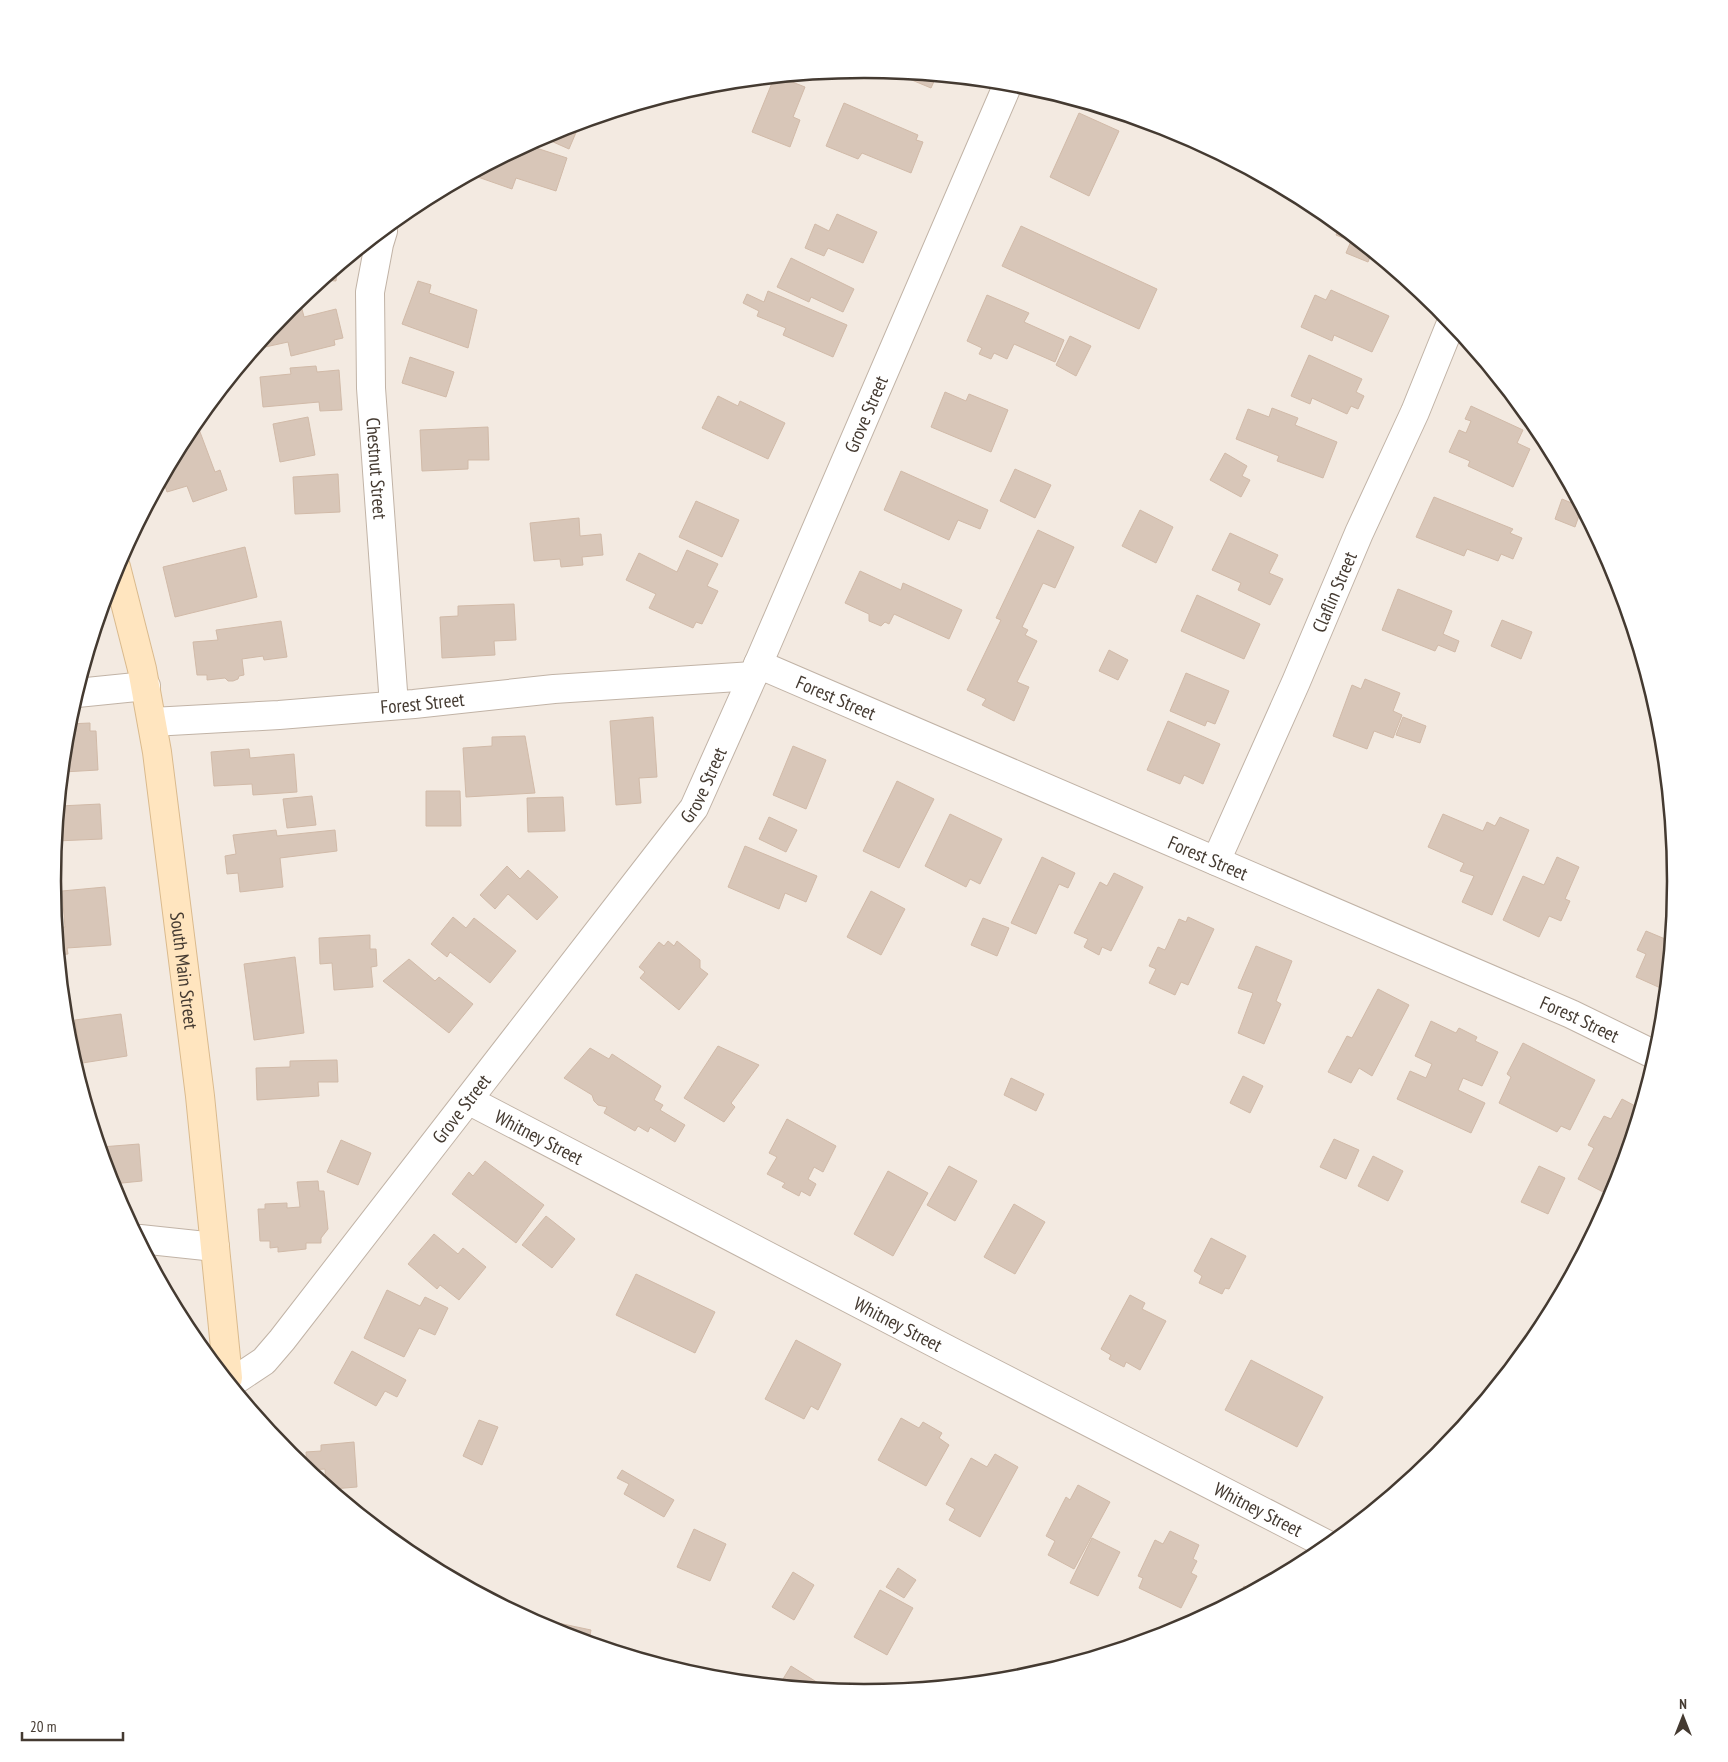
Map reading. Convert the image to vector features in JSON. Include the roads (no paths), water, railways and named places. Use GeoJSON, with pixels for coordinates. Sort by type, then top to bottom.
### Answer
{"type":"FeatureCollection","features":[{"type":"Feature","properties":{"kind":"main road","name":"South Main Street"},"geometry":{"type":"LineString","coordinates":[[120,580],[133,629],[152,722],[198,1086],[227,1370]]}},
{"type":"Feature","properties":{"kind":"street","name":"Grove Street"},"geometry":{"type":"LineString","coordinates":[[236,1380],[264,1361],[282,1340],[690,815],[702,794],[756,670],[1005,91]]}},
{"type":"Feature","properties":{"kind":"street","name":"Chestnut Street"},"geometry":{"type":"LineString","coordinates":[[380,240],[370,292],[371,388],[394,706]]}},
{"type":"Feature","properties":{"kind":"street","name":"Claflin Street"},"geometry":{"type":"LineString","coordinates":[[1216,861],[1296,682],[1359,533],[1415,412],[1448,330]]}},
{"type":"Feature","properties":{"kind":"street","name":"Forest Street"},"geometry":{"type":"LineString","coordinates":[[152,722],[394,706],[545,689],[756,670],[1216,861],[1571,1014],[1648,1051]]}},
{"type":"Feature","properties":{"kind":"street"},"geometry":{"type":"LineString","coordinates":[[84,692],[146,686]]}},
{"type":"Feature","properties":{"kind":"street","name":"Whitney Street"},"geometry":{"type":"LineString","coordinates":[[468,1100],[1320,1541]]}},
{"type":"Feature","properties":{"kind":"street"},"geometry":{"type":"LineString","coordinates":[[146,1240],[215,1247]]}}]}
